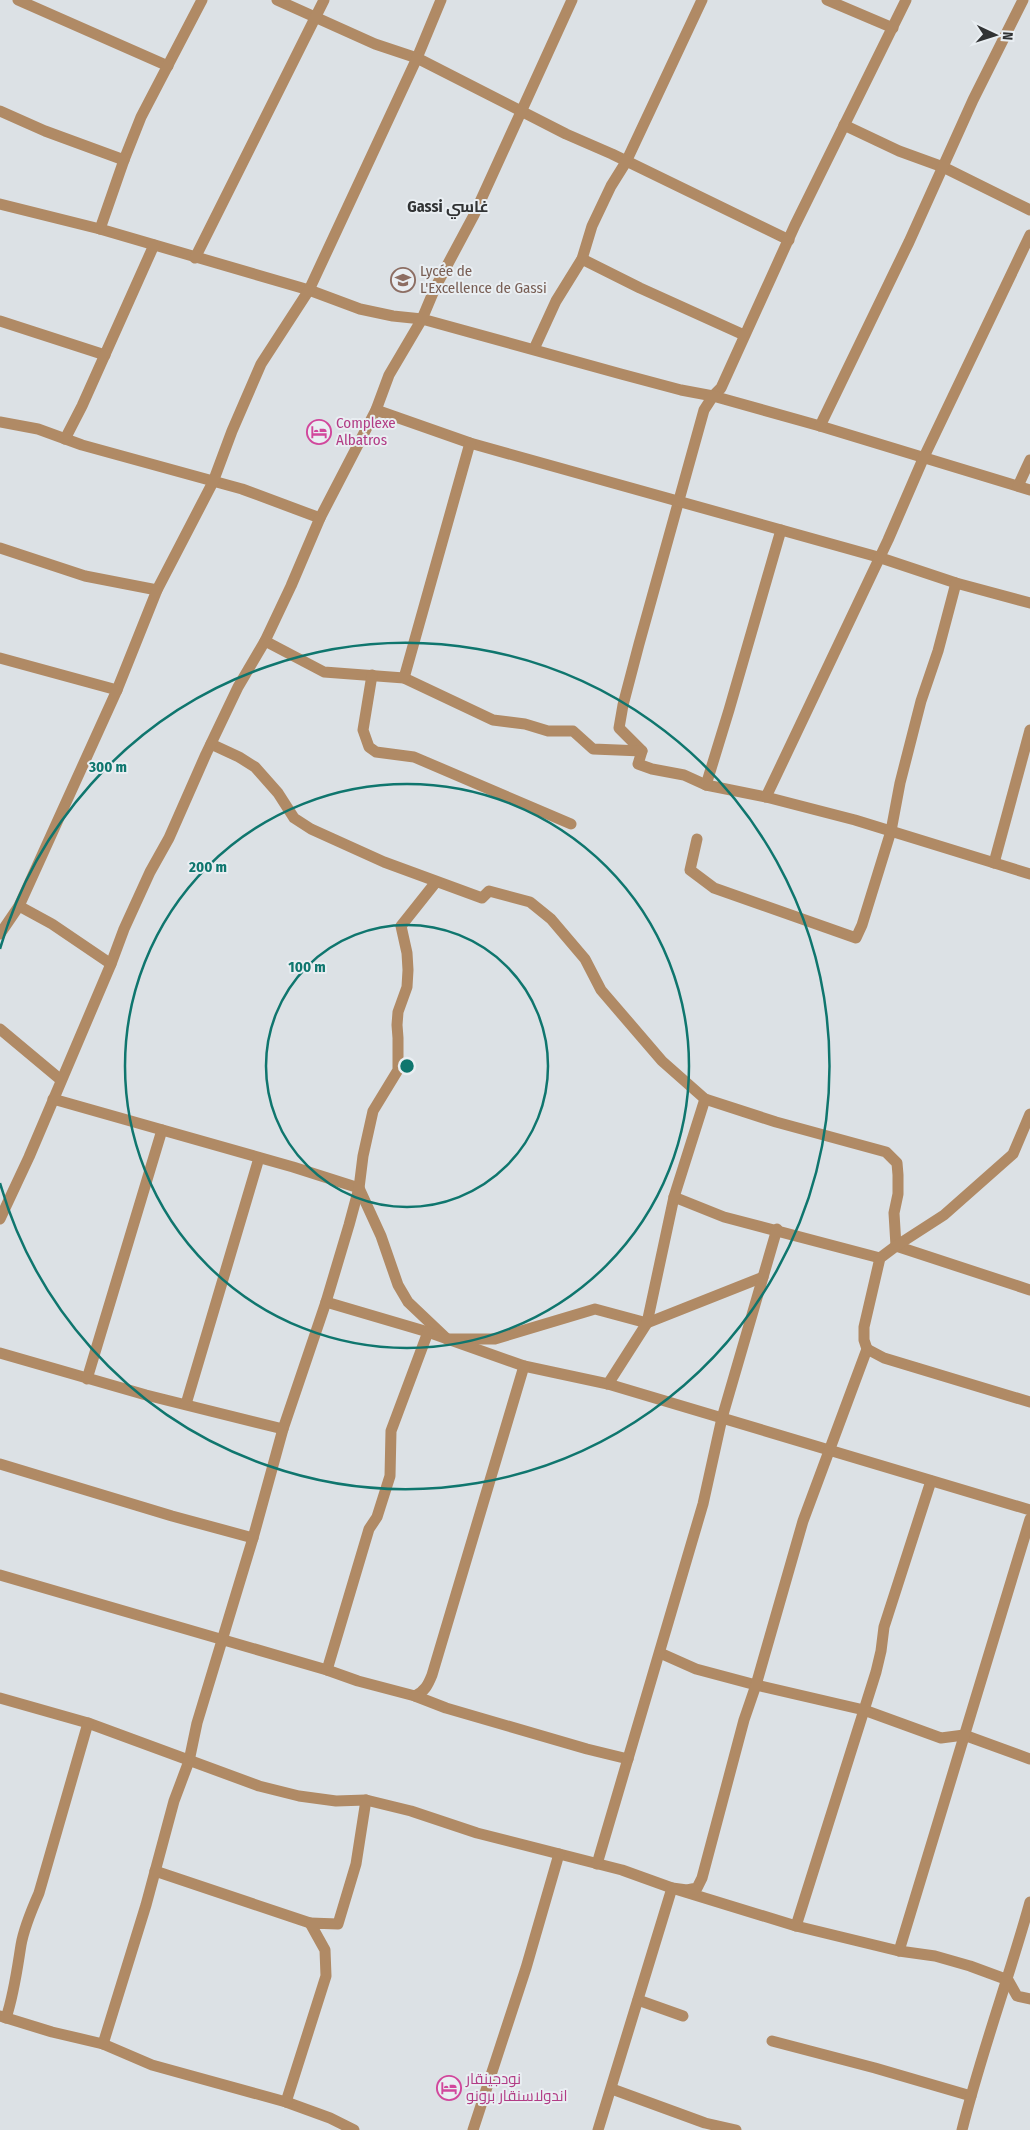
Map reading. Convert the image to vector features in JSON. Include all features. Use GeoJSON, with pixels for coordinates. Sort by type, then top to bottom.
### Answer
{"type":"FeatureCollection","features":[{"type":"Feature","properties":{"kind":"street"},"geometry":{"type":"LineString","coordinates":[[18,0],[168,66]]}},
{"type":"Feature","properties":{"kind":"street"},"geometry":{"type":"LineString","coordinates":[[100,229],[141,117],[202,0]]}},
{"type":"Feature","properties":{"kind":"street"},"geometry":{"type":"LineString","coordinates":[[277,0],[375,44],[417,58],[521,111],[789,240]]}},
{"type":"Feature","properties":{"kind":"street"},"geometry":{"type":"LineString","coordinates":[[196,258],[324,0]]}},
{"type":"Feature","properties":{"kind":"street"},"geometry":{"type":"LineString","coordinates":[[0,934],[18,906],[117,690],[157,590],[213,482],[232,431],[261,364],[309,290],[417,58],[441,0]]}},
{"type":"Feature","properties":{"kind":"street"},"geometry":{"type":"LineString","coordinates":[[0,1219],[150,872],[169,838],[238,687],[265,641],[320,518],[376,410],[389,375],[422,318],[435,288],[474,215],[572,0]]}},
{"type":"Feature","properties":{"kind":"street"},"geometry":{"type":"LineString","coordinates":[[534,349],[556,302],[582,259],[592,226],[607,194],[626,162],[702,0]]}},
{"type":"Feature","properties":{"kind":"street"},"geometry":{"type":"LineString","coordinates":[[827,0],[893,28]]}},
{"type":"Feature","properties":{"kind":"street"},"geometry":{"type":"LineString","coordinates":[[642,751],[619,728],[628,687],[704,410],[721,388],[789,240],[906,0]]}},
{"type":"Feature","properties":{"kind":"street"},"geometry":{"type":"LineString","coordinates":[[820,426],[909,242],[973,100],[1023,0]]}},
{"type":"Feature","properties":{"kind":"street"},"geometry":{"type":"LineString","coordinates":[[0,111],[45,131],[124,160]]}},
{"type":"Feature","properties":{"kind":"street"},"geometry":{"type":"LineString","coordinates":[[844,126],[899,151],[943,167],[1030,210]]}},
{"type":"Feature","properties":{"kind":"street"},"geometry":{"type":"LineString","coordinates":[[0,204],[100,229],[309,290],[360,309],[393,316],[422,318],[655,383],[713,396],[820,426],[923,459],[1030,490]]}},
{"type":"Feature","properties":{"kind":"street"},"geometry":{"type":"LineString","coordinates":[[766,797],[878,557],[888,540],[923,459],[1030,235]]}},
{"type":"Feature","properties":{"kind":"street"},"geometry":{"type":"LineString","coordinates":[[65,439],[154,245]]}},
{"type":"Feature","properties":{"kind":"street"},"geometry":{"type":"LineString","coordinates":[[582,259],[640,288],[744,335]]}},
{"type":"Feature","properties":{"kind":"street"},"geometry":{"type":"LineString","coordinates":[[0,322],[105,355]]}},
{"type":"Feature","properties":{"kind":"street"},"geometry":{"type":"LineString","coordinates":[[376,410],[470,443],[878,557],[956,583],[1030,603]]}},
{"type":"Feature","properties":{"kind":"street"},"geometry":{"type":"LineString","coordinates":[[0,422],[38,429],[65,439],[242,489],[320,518]]}},
{"type":"Feature","properties":{"kind":"street"},"geometry":{"type":"LineString","coordinates":[[404,678],[470,443]]}},
{"type":"Feature","properties":{"kind":"street"},"geometry":{"type":"LineString","coordinates":[[1018,486],[1030,460]]}},
{"type":"Feature","properties":{"kind":"street"},"geometry":{"type":"LineString","coordinates":[[706,785],[730,710],[781,530]]}},
{"type":"Feature","properties":{"kind":"street"},"geometry":{"type":"LineString","coordinates":[[0,548],[85,576],[157,590]]}},
{"type":"Feature","properties":{"kind":"street"},"geometry":{"type":"LineString","coordinates":[[697,839],[690,870],[714,888],[856,938],[862,925],[891,831],[912,732],[938,651],[956,583]]}},
{"type":"Feature","properties":{"kind":"street"},"geometry":{"type":"LineString","coordinates":[[265,641],[324,672],[404,678],[493,720],[525,724],[548,731],[573,731],[593,749],[642,751]]}},
{"type":"Feature","properties":{"kind":"street"},"geometry":{"type":"LineString","coordinates":[[0,658],[117,690]]}},
{"type":"Feature","properties":{"kind":"street"},"geometry":{"type":"LineString","coordinates":[[372,676],[363,730],[369,747],[376,752],[414,757],[571,824]]}},
{"type":"Feature","properties":{"kind":"street"},"geometry":{"type":"LineString","coordinates":[[994,862],[1030,730]]}},
{"type":"Feature","properties":{"kind":"street"},"geometry":{"type":"LineString","coordinates":[[211,744],[255,767],[278,793],[294,818],[311,829],[384,862],[482,898],[489,891],[530,902],[552,919],[585,959],[601,990],[662,1061],[705,1099],[776,1122],[886,1152],[897,1163],[898,1194],[894,1213],[896,1246]]}},
{"type":"Feature","properties":{"kind":"street"},"geometry":{"type":"LineString","coordinates":[[642,751],[638,764],[652,769],[684,775],[706,785],[766,797],[891,831],[1030,874]]}},
{"type":"Feature","properties":{"kind":"street"},"geometry":{"type":"LineString","coordinates":[[103,2044],[155,1871],[174,1800],[189,1761],[197,1723],[254,1538],[283,1429],[326,1302],[359,1188],[363,1156],[373,1111],[398,1070],[396,1025],[398,1012],[407,987],[408,970],[407,953],[400,926],[436,882]]}},
{"type":"Feature","properties":{"kind":"street"},"geometry":{"type":"LineString","coordinates":[[18,906],[52,924],[111,964]]}},
{"type":"Feature","properties":{"kind":"street"},"geometry":{"type":"LineString","coordinates":[[0,1029],[61,1080]]}},
{"type":"Feature","properties":{"kind":"street"},"geometry":{"type":"LineString","coordinates":[[53,1099],[293,1166],[359,1188],[381,1236],[398,1285],[408,1302],[447,1339],[495,1340],[595,1309],[647,1323],[763,1277]]}},
{"type":"Feature","properties":{"kind":"street"},"geometry":{"type":"LineString","coordinates":[[608,1384],[647,1323],[674,1197],[705,1099]]}},
{"type":"Feature","properties":{"kind":"street"},"geometry":{"type":"LineString","coordinates":[[672,1888],[688,1890],[697,1888],[702,1878],[744,1720],[756,1685],[803,1522],[867,1349],[864,1340],[864,1327],[880,1258],[944,1215],[1013,1154],[1030,1114]]}},
{"type":"Feature","properties":{"kind":"street"},"geometry":{"type":"LineString","coordinates":[[87,1378],[162,1130]]}},
{"type":"Feature","properties":{"kind":"street"},"geometry":{"type":"LineString","coordinates":[[186,1404],[259,1158]]}},
{"type":"Feature","properties":{"kind":"street"},"geometry":{"type":"LineString","coordinates":[[674,1197],[724,1217],[777,1229],[880,1258]]}},
{"type":"Feature","properties":{"kind":"street"},"geometry":{"type":"LineString","coordinates":[[597,1864],[703,1504],[722,1418],[777,1229]]}},
{"type":"Feature","properties":{"kind":"street"},"geometry":{"type":"LineString","coordinates":[[896,1246],[1030,1290]]}},
{"type":"Feature","properties":{"kind":"street"},"geometry":{"type":"LineString","coordinates":[[326,1302],[428,1332],[524,1366],[608,1384],[1030,1510]]}},
{"type":"Feature","properties":{"kind":"street"},"geometry":{"type":"LineString","coordinates":[[327,1670],[369,1530],[377,1517],[390,1476],[391,1432],[428,1332]]}},
{"type":"Feature","properties":{"kind":"street"},"geometry":{"type":"LineString","coordinates":[[867,1349],[884,1358],[1030,1402]]}},
{"type":"Feature","properties":{"kind":"street"},"geometry":{"type":"LineString","coordinates":[[0,1353],[146,1395],[283,1429]]}},
{"type":"Feature","properties":{"kind":"street"},"geometry":{"type":"LineString","coordinates":[[415,1696],[428,1686],[432,1675],[524,1366]]}},
{"type":"Feature","properties":{"kind":"street"},"geometry":{"type":"LineString","coordinates":[[0,1464],[254,1538]]}},
{"type":"Feature","properties":{"kind":"street"},"geometry":{"type":"LineString","coordinates":[[796,1926],[882,1651],[884,1627],[931,1481]]}},
{"type":"Feature","properties":{"kind":"street"},"geometry":{"type":"LineString","coordinates":[[899,1951],[1030,1518]]}},
{"type":"Feature","properties":{"kind":"street"},"geometry":{"type":"LineString","coordinates":[[0,1575],[327,1670],[358,1681],[415,1696],[446,1708],[628,1759]]}},
{"type":"Feature","properties":{"kind":"street"},"geometry":{"type":"LineString","coordinates":[[660,1653],[696,1669],[864,1710],[941,1738],[964,1735],[1030,1760]]}},
{"type":"Feature","properties":{"kind":"street"},"geometry":{"type":"LineString","coordinates":[[0,1698],[88,1723],[259,1786],[299,1796],[336,1801],[366,1800],[412,1812],[477,1833],[622,1870],[672,1888],[796,1926],[899,1951],[934,1956],[1008,1980],[1018,1996],[1030,1999]]}},
{"type":"Feature","properties":{"kind":"street"},"geometry":{"type":"LineString","coordinates":[[88,1723],[39,1893],[21,1944],[14,1992],[3,2017],[52,2032],[103,2044],[152,2065],[286,2102],[330,2118],[354,2130]]}},
{"type":"Feature","properties":{"kind":"street"},"geometry":{"type":"LineString","coordinates":[[155,1871],[310,1923],[338,1924],[356,1864],[366,1800]]}},
{"type":"Feature","properties":{"kind":"street"},"geometry":{"type":"LineString","coordinates":[[473,2130],[526,1968],[559,1854]]}},
{"type":"Feature","properties":{"kind":"street"},"geometry":{"type":"LineString","coordinates":[[598,2130],[672,1888]]}},
{"type":"Feature","properties":{"kind":"street"},"geometry":{"type":"LineString","coordinates":[[962,2130],[1030,1902]]}},
{"type":"Feature","properties":{"kind":"street"},"geometry":{"type":"LineString","coordinates":[[286,2102],[326,1976],[324,1950],[310,1923]]}},
{"type":"Feature","properties":{"kind":"street"},"geometry":{"type":"LineString","coordinates":[[638,2000],[683,2016]]}},
{"type":"Feature","properties":{"kind":"street"},"geometry":{"type":"LineString","coordinates":[[772,2041],[971,2096]]}},
{"type":"Feature","properties":{"kind":"street"},"geometry":{"type":"LineString","coordinates":[[612,2089],[705,2122],[736,2130]]}},
{"type":"Feature","properties":{"kind":"place","name":"Lycée de L'Excellence de Gassi"},"geometry":{"type":"Point","coordinates":[403,280]}},
{"type":"Feature","properties":{"kind":"place","name":"Complexe Albatros"},"geometry":{"type":"Point","coordinates":[319,432]}},
{"type":"Feature","properties":{"kind":"place","name":"نودجينقار اندولاسنقار برونو"},"geometry":{"type":"Point","coordinates":[449,2088]}},
{"type":"Feature","properties":{"kind":"district","name":"Gassi غاسي"},"geometry":{"type":"Point","coordinates":[448,206]}}]}
